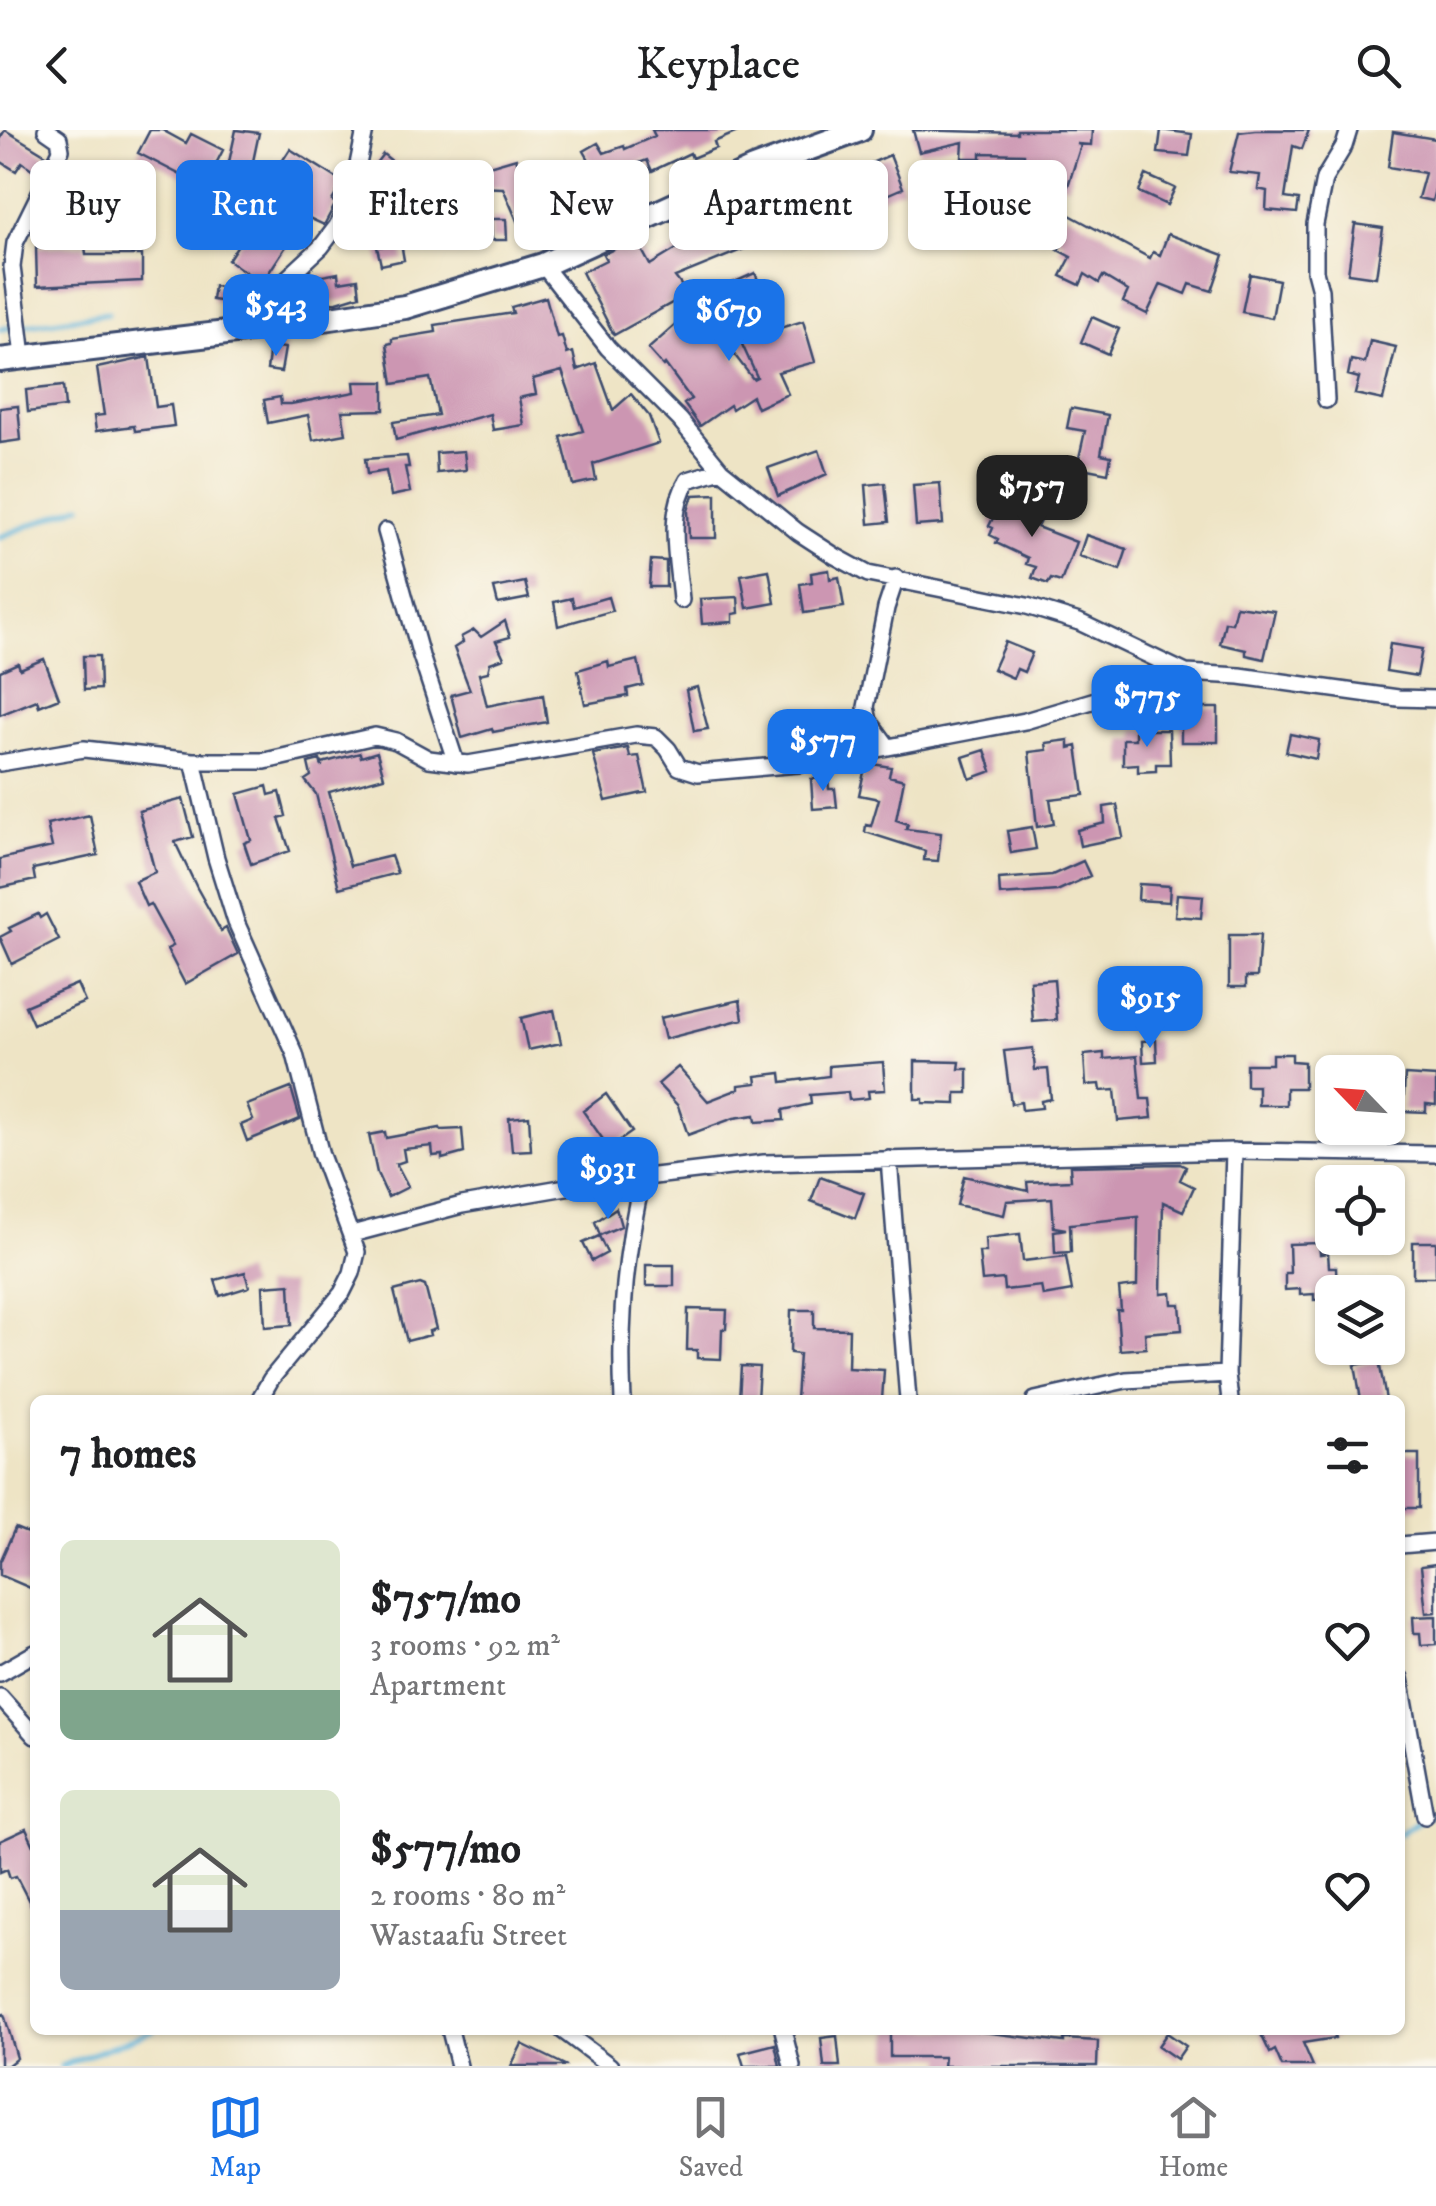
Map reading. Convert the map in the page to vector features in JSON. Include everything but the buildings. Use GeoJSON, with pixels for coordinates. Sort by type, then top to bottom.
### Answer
{"type":"FeatureCollection","features":[{"type":"Feature","properties":{"kind":"main road"},"geometry":{"type":"LineString","coordinates":[[11,358],[405,306],[543,265],[753,168],[860,130]]}},
{"type":"Feature","properties":{"kind":"street"},"geometry":{"type":"LineString","coordinates":[[11,358],[14,255],[24,222],[60,150],[60,139],[46,130]]}},
{"type":"Feature","properties":{"kind":"street"},"geometry":{"type":"LineString","coordinates":[[243,330],[264,300],[321,248],[338,226],[351,199],[365,130]]}},
{"type":"Feature","properties":{"kind":"street"},"geometry":{"type":"LineString","coordinates":[[1326,400],[1315,224],[1324,180],[1349,130]]}},
{"type":"Feature","properties":{"kind":"street"},"geometry":{"type":"LineString","coordinates":[[543,265],[608,348],[680,420],[721,470],[798,532],[868,574],[1026,606],[1078,622],[1186,673]]}},
{"type":"Feature","properties":{"kind":"street"},"geometry":{"type":"LineString","coordinates":[[681,600],[674,528],[678,497],[688,480],[721,470]]}},
{"type":"Feature","properties":{"kind":"street"},"geometry":{"type":"LineString","coordinates":[[386,532],[456,763]]}},
{"type":"Feature","properties":{"kind":"street"},"geometry":{"type":"LineString","coordinates":[[888,747],[869,720],[866,707],[896,578]]}},
{"type":"Feature","properties":{"kind":"street"},"geometry":{"type":"LineString","coordinates":[[0,763],[84,750],[193,761],[265,761],[375,736],[396,741],[428,759],[468,764],[636,735],[656,738],[680,767],[698,773],[799,764],[1025,721],[1186,673],[1436,699]]}},
{"type":"Feature","properties":{"kind":"street"},"geometry":{"type":"LineString","coordinates":[[193,761],[236,922],[295,1054],[321,1156],[357,1252],[342,1293],[270,1379],[262,1395]]}},
{"type":"Feature","properties":{"kind":"street"},"geometry":{"type":"LineString","coordinates":[[352,1234],[462,1205],[764,1163],[1234,1151],[1436,1154]]}},
{"type":"Feature","properties":{"kind":"street"},"geometry":{"type":"LineString","coordinates":[[1229,1395],[1234,1151]]}},
{"type":"Feature","properties":{"kind":"street"},"geometry":{"type":"LineString","coordinates":[[889,1159],[908,1395]]}},
{"type":"Feature","properties":{"kind":"street"},"geometry":{"type":"LineString","coordinates":[[623,1395],[628,1235],[643,1177]]}},
{"type":"Feature","properties":{"kind":"street"},"geometry":{"type":"LineString","coordinates":[[1057,1395],[1126,1380],[1227,1374]]}},
{"type":"Feature","properties":{"kind":"street"},"geometry":{"type":"LineString","coordinates":[[1405,1545],[1436,1542]]}},
{"type":"Feature","properties":{"kind":"street"},"geometry":{"type":"LineString","coordinates":[[0,1673],[30,1656]]}},
{"type":"Feature","properties":{"kind":"street"},"geometry":{"type":"LineString","coordinates":[[0,1697],[30,1730]]}},
{"type":"Feature","properties":{"kind":"street"},"geometry":{"type":"LineString","coordinates":[[1405,1706],[1425,1816]]}},
{"type":"Feature","properties":{"kind":"street"},"geometry":{"type":"LineString","coordinates":[[451,2035],[459,2066]]}},
{"type":"Feature","properties":{"kind":"street"},"geometry":{"type":"LineString","coordinates":[[569,2035],[610,2066]]}},
{"type":"Feature","properties":{"kind":"street"},"geometry":{"type":"LineString","coordinates":[[784,2035],[792,2066]]}},
{"type":"Feature","properties":{"kind":"waterway"},"geometry":{"type":"LineString","coordinates":[[0,329],[108,313]]}},
{"type":"Feature","properties":{"kind":"waterway"},"geometry":{"type":"LineString","coordinates":[[0,537],[82,505]]}},
{"type":"Feature","properties":{"kind":"waterway"},"geometry":{"type":"LineString","coordinates":[[1405,1830],[1425,1816],[1436,1814]]}},
{"type":"Feature","properties":{"kind":"waterway"},"geometry":{"type":"LineString","coordinates":[[61,2066],[141,2035]]}}]}
